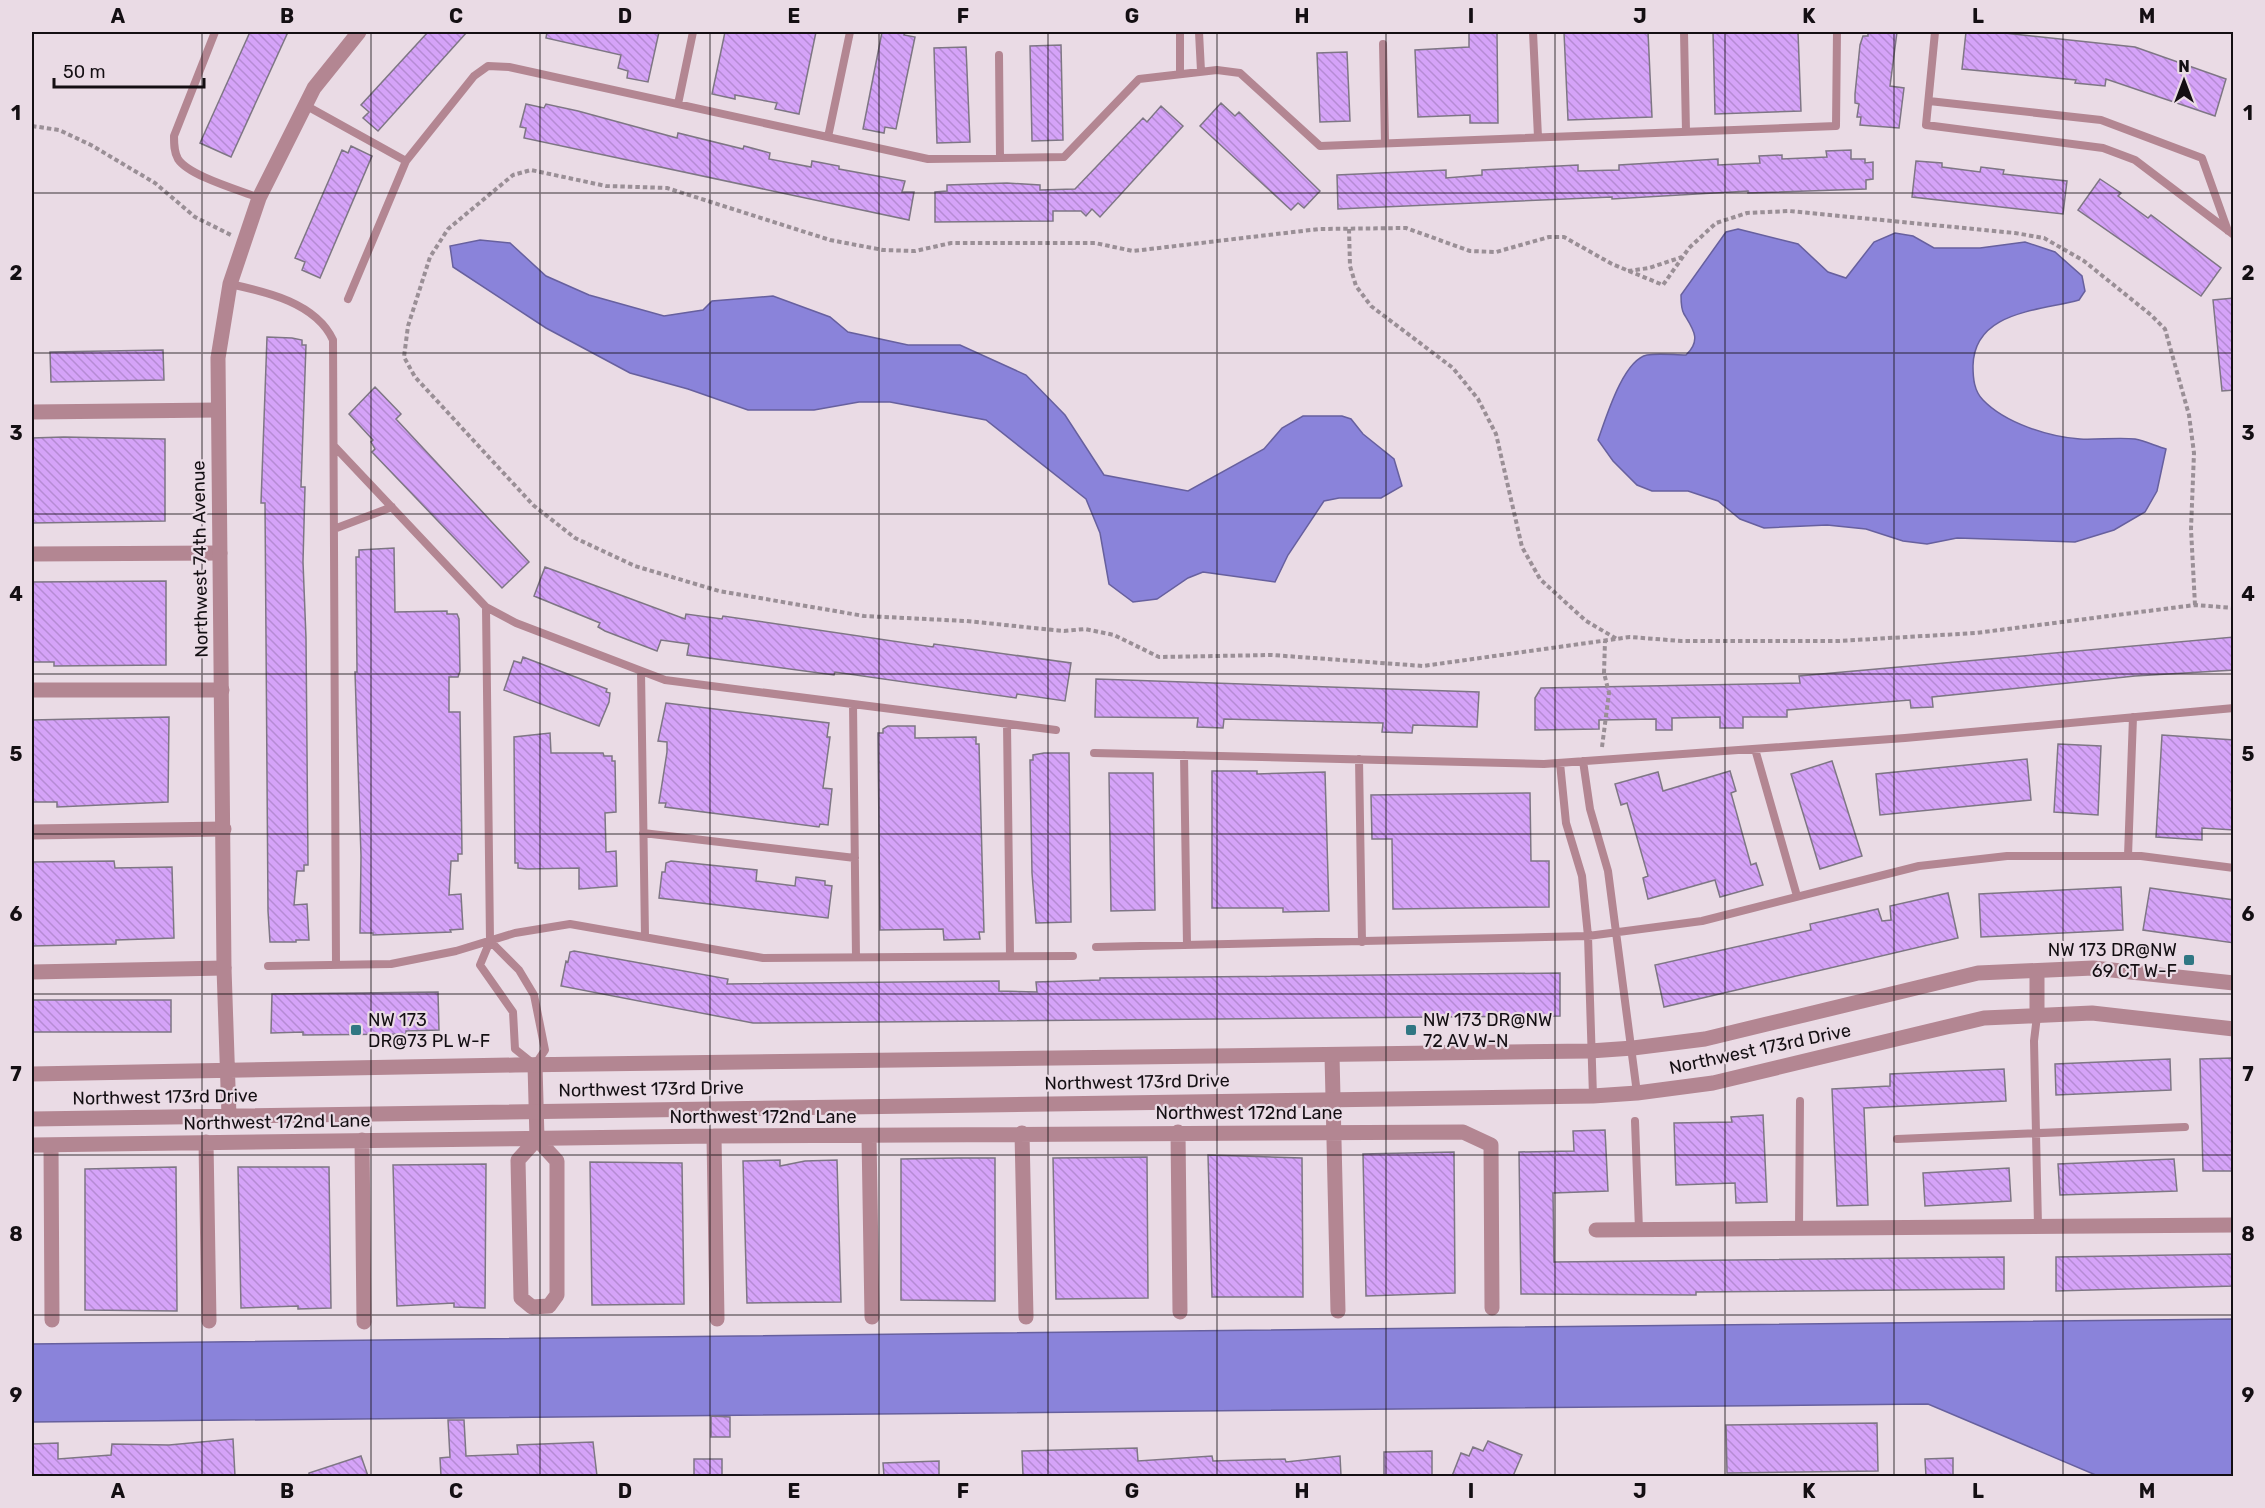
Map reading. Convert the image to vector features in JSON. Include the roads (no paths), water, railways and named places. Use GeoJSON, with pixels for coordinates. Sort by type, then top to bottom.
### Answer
{"type":"FeatureCollection","features":[{"type":"Feature","properties":{"kind":"street","name":"Northwest 74th Avenue"},"geometry":{"type":"LineString","coordinates":[[229,1116],[224,968],[218,358],[230,284],[259,198],[314,88],[357,33]]}},
{"type":"Feature","properties":{"kind":"street"},"geometry":{"type":"LineString","coordinates":[[32,412],[218,410]]}},
{"type":"Feature","properties":{"kind":"street"},"geometry":{"type":"LineString","coordinates":[[32,554],[220,553]]}},
{"type":"Feature","properties":{"kind":"street"},"geometry":{"type":"LineString","coordinates":[[32,690],[222,690]]}},
{"type":"Feature","properties":{"kind":"street"},"geometry":{"type":"LineString","coordinates":[[32,832],[224,829]]}},
{"type":"Feature","properties":{"kind":"street"},"geometry":{"type":"LineString","coordinates":[[32,972],[224,968]]}},
{"type":"Feature","properties":{"kind":"street","name":"Northwest 173rd Drive"},"geometry":{"type":"LineString","coordinates":[[32,1074],[1590,1051],[1705,1039],[1978,973],[2093,968],[2234,983]]}},
{"type":"Feature","properties":{"kind":"street"},"geometry":{"type":"LineString","coordinates":[[2037,971],[2037,1016]]}},
{"type":"Feature","properties":{"kind":"street","name":"Northwest 173rd Drive"},"geometry":{"type":"LineString","coordinates":[[32,1119],[1593,1096],[1713,1083],[1984,1018],[2092,1013],[2234,1029]]}},
{"type":"Feature","properties":{"kind":"street"},"geometry":{"type":"LineString","coordinates":[[1332,1055],[1338,1311]]}},
{"type":"Feature","properties":{"kind":"street"},"geometry":{"type":"LineString","coordinates":[[536,1065],[537,1139],[557,1161],[558,1295],[549,1306],[532,1307],[521,1298],[518,1160],[537,1139]]}},
{"type":"Feature","properties":{"kind":"street"},"geometry":{"type":"LineString","coordinates":[[1178,1132],[1180,1312]]}},
{"type":"Feature","properties":{"kind":"street","name":"Northwest 172nd Lane"},"geometry":{"type":"LineString","coordinates":[[32,1145],[1022,1133],[1463,1132],[1491,1145],[1492,1308]]}},
{"type":"Feature","properties":{"kind":"street"},"geometry":{"type":"LineString","coordinates":[[1022,1133],[1026,1317]]}},
{"type":"Feature","properties":{"kind":"street"},"geometry":{"type":"LineString","coordinates":[[714,1136],[717,1319]]}},
{"type":"Feature","properties":{"kind":"street"},"geometry":{"type":"LineString","coordinates":[[869,1136],[872,1317]]}},
{"type":"Feature","properties":{"kind":"street"},"geometry":{"type":"LineString","coordinates":[[362,1140],[364,1322]]}},
{"type":"Feature","properties":{"kind":"street"},"geometry":{"type":"LineString","coordinates":[[206,1142],[209,1321]]}},
{"type":"Feature","properties":{"kind":"street"},"geometry":{"type":"LineString","coordinates":[[51,1145],[52,1320]]}},
{"type":"Feature","properties":{"kind":"street"},"geometry":{"type":"LineString","coordinates":[[1596,1230],[2234,1225]]}},
{"type":"Feature","properties":{"kind":"lane"},"geometry":{"type":"LineString","coordinates":[[215,32],[174,136],[174,149],[179,160],[188,169],[259,198]]}},
{"type":"Feature","properties":{"kind":"lane"},"geometry":{"type":"LineString","coordinates":[[678,104],[693,32]]}},
{"type":"Feature","properties":{"kind":"lane"},"geometry":{"type":"LineString","coordinates":[[828,137],[850,32]]}},
{"type":"Feature","properties":{"kind":"lane"},"geometry":{"type":"LineString","coordinates":[[1180,32],[1180,73]]}},
{"type":"Feature","properties":{"kind":"lane"},"geometry":{"type":"LineString","coordinates":[[1199,32],[1201,71]]}},
{"type":"Feature","properties":{"kind":"lane"},"geometry":{"type":"LineString","coordinates":[[1533,32],[1538,137]]}},
{"type":"Feature","properties":{"kind":"lane"},"geometry":{"type":"LineString","coordinates":[[1684,32],[1686,132]]}},
{"type":"Feature","properties":{"kind":"lane"},"geometry":{"type":"LineString","coordinates":[[348,299],[406,161],[474,76],[488,66],[509,67],[928,159],[1064,157],[1139,79],[1217,70],[1240,73],[1320,146],[1836,126],[1838,32]]}},
{"type":"Feature","properties":{"kind":"lane"},"geometry":{"type":"LineString","coordinates":[[1935,32],[1926,125],[2103,148],[2135,160],[2231,233]]}},
{"type":"Feature","properties":{"kind":"lane"},"geometry":{"type":"LineString","coordinates":[[1383,44],[1384,143]]}},
{"type":"Feature","properties":{"kind":"lane"},"geometry":{"type":"LineString","coordinates":[[999,55],[1000,158]]}},
{"type":"Feature","properties":{"kind":"lane"},"geometry":{"type":"LineString","coordinates":[[1929,101],[2101,120],[2202,158],[2231,233]]}},
{"type":"Feature","properties":{"kind":"lane"},"geometry":{"type":"LineString","coordinates":[[305,105],[406,161]]}},
{"type":"Feature","properties":{"kind":"lane"},"geometry":{"type":"LineString","coordinates":[[230,284],[263,291],[288,301],[326,325],[333,340],[336,965]]}},
{"type":"Feature","properties":{"kind":"lane"},"geometry":{"type":"LineString","coordinates":[[334,446],[486,607],[516,623],[665,680],[1056,730]]}},
{"type":"Feature","properties":{"kind":"lane"},"geometry":{"type":"LineString","coordinates":[[334,529],[392,507]]}},
{"type":"Feature","properties":{"kind":"lane"},"geometry":{"type":"LineString","coordinates":[[486,607],[490,941],[480,965],[513,1012],[515,1049],[536,1065],[545,1050],[534,995],[519,970],[490,941]]}},
{"type":"Feature","properties":{"kind":"lane"},"geometry":{"type":"LineString","coordinates":[[641,671],[645,936]]}},
{"type":"Feature","properties":{"kind":"lane"},"geometry":{"type":"LineString","coordinates":[[853,704],[856,957]]}},
{"type":"Feature","properties":{"kind":"lane"},"geometry":{"type":"LineString","coordinates":[[1094,753],[1560,763],[1755,749],[2234,708]]}},
{"type":"Feature","properties":{"kind":"lane"},"geometry":{"type":"LineString","coordinates":[[2128,856],[2133,717]]}},
{"type":"Feature","properties":{"kind":"lane"},"geometry":{"type":"LineString","coordinates":[[1007,724],[1010,956]]}},
{"type":"Feature","properties":{"kind":"lane"},"geometry":{"type":"LineString","coordinates":[[1755,749],[1797,896]]}},
{"type":"Feature","properties":{"kind":"lane"},"geometry":{"type":"LineString","coordinates":[[1184,755],[1187,945]]}},
{"type":"Feature","properties":{"kind":"lane"},"geometry":{"type":"LineString","coordinates":[[1359,759],[1362,942]]}},
{"type":"Feature","properties":{"kind":"lane"},"geometry":{"type":"LineString","coordinates":[[1584,761],[1590,809],[1608,871],[1633,1048],[1637,1093]]}},
{"type":"Feature","properties":{"kind":"lane"},"geometry":{"type":"LineString","coordinates":[[1560,763],[1566,823],[1582,876],[1588,936],[1593,1096]]}},
{"type":"Feature","properties":{"kind":"lane"},"geometry":{"type":"LineString","coordinates":[[643,833],[855,858]]}},
{"type":"Feature","properties":{"kind":"lane"},"geometry":{"type":"LineString","coordinates":[[1096,947],[1588,936],[1702,921],[1919,866],[2007,856],[2128,856],[2234,868]]}},
{"type":"Feature","properties":{"kind":"lane"},"geometry":{"type":"LineString","coordinates":[[268,966],[391,964],[456,951],[515,933],[570,924],[763,958],[1074,956]]}},
{"type":"Feature","properties":{"kind":"lane"},"geometry":{"type":"LineString","coordinates":[[2037,1016],[2034,1041],[2038,1226]]}},
{"type":"Feature","properties":{"kind":"lane"},"geometry":{"type":"LineString","coordinates":[[1799,1228],[1800,1101]]}},
{"type":"Feature","properties":{"kind":"lane"},"geometry":{"type":"LineString","coordinates":[[1635,1121],[1639,1230]]}},
{"type":"Feature","properties":{"kind":"lane"},"geometry":{"type":"LineString","coordinates":[[1897,1139],[2185,1127]]}},
{"type":"Feature","properties":{"kind":"place","name":"NW 173 DR@NW 69 CT W-F"},"geometry":{"type":"Point","coordinates":[2189,960]}},
{"type":"Feature","properties":{"kind":"place","name":"NW 173 DR@73 PL W-F"},"geometry":{"type":"Point","coordinates":[356,1030]}},
{"type":"Feature","properties":{"kind":"place","name":"NW 173 DR@NW 72 AV W-N"},"geometry":{"type":"Point","coordinates":[1411,1030]}}]}
